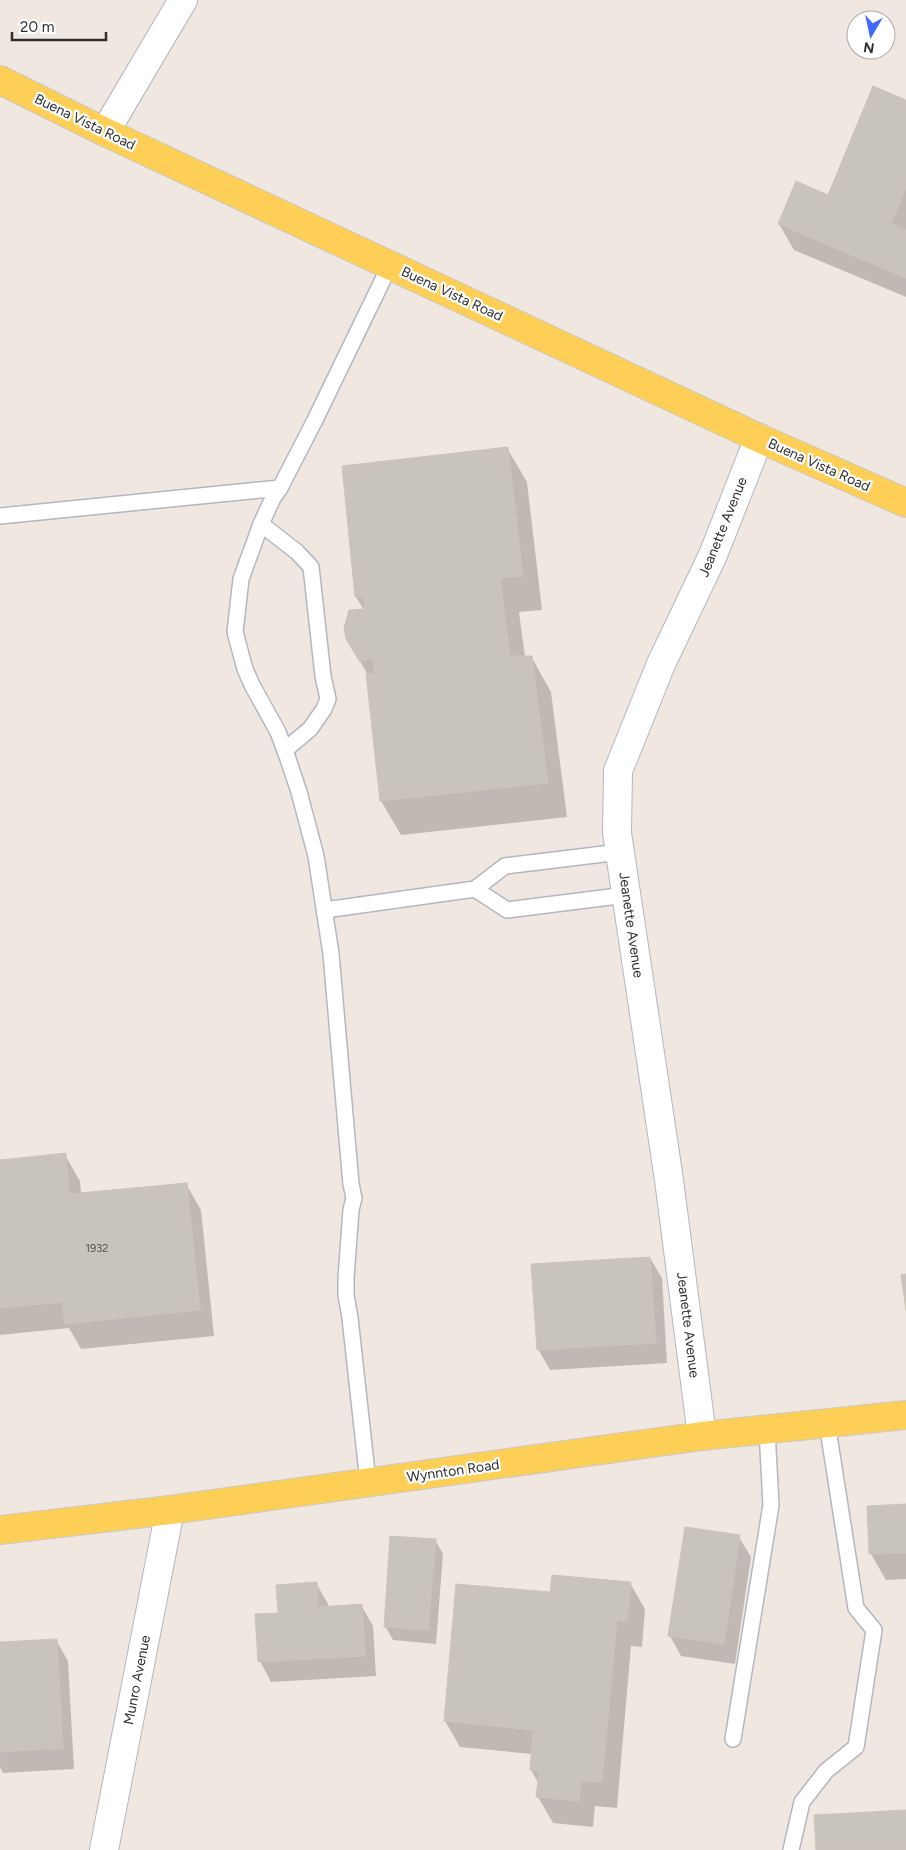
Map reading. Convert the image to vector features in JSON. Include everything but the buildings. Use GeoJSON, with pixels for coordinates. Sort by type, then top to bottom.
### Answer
{"type":"FeatureCollection","features":[{"type":"Feature","properties":{"kind":"main road","name":"Buena Vista Road"},"geometry":{"type":"LineString","coordinates":[[0,80],[105,132],[759,438],[906,503]]}},
{"type":"Feature","properties":{"kind":"main road","name":"Wynnton Road"},"geometry":{"type":"LineString","coordinates":[[0,1530],[170,1510],[702,1436],[906,1415]]}},
{"type":"Feature","properties":{"kind":"street"},"geometry":{"type":"LineString","coordinates":[[105,132],[183,0]]}},
{"type":"Feature","properties":{"kind":"street","name":"Jeanette Avenue"},"geometry":{"type":"LineString","coordinates":[[702,1436],[667,1170],[620,852],[618,833],[618,771],[661,664],[714,555],[759,438]]}},
{"type":"Feature","properties":{"kind":"street","name":"Munro Avenue"},"geometry":{"type":"LineString","coordinates":[[104,1850],[170,1510]]}},
{"type":"Feature","properties":{"kind":"lane"},"geometry":{"type":"LineString","coordinates":[[368,1482],[346,1295],[351,1210],[354,1198],[351,1184],[331,954],[325,910],[312,839],[299,792],[278,732],[245,669],[235,632],[241,579],[261,524],[390,265]]}},
{"type":"Feature","properties":{"kind":"lane"},"geometry":{"type":"LineString","coordinates":[[0,516],[280,488]]}},
{"type":"Feature","properties":{"kind":"lane"},"geometry":{"type":"LineString","coordinates":[[261,524],[297,552],[310,567],[323,676],[328,698],[324,709],[314,724],[285,750]]}},
{"type":"Feature","properties":{"kind":"lane"},"geometry":{"type":"LineString","coordinates":[[325,910],[475,889],[505,866],[620,852]]}},
{"type":"Feature","properties":{"kind":"lane"},"geometry":{"type":"LineString","coordinates":[[475,889],[508,910],[626,895]]}},
{"type":"Feature","properties":{"kind":"lane"},"geometry":{"type":"LineString","coordinates":[[791,1850],[802,1802],[826,1771],[856,1747],[874,1630],[856,1608],[827,1423]]}},
{"type":"Feature","properties":{"kind":"lane"},"geometry":{"type":"LineString","coordinates":[[733,1739],[771,1505],[768,1430]]}}]}
